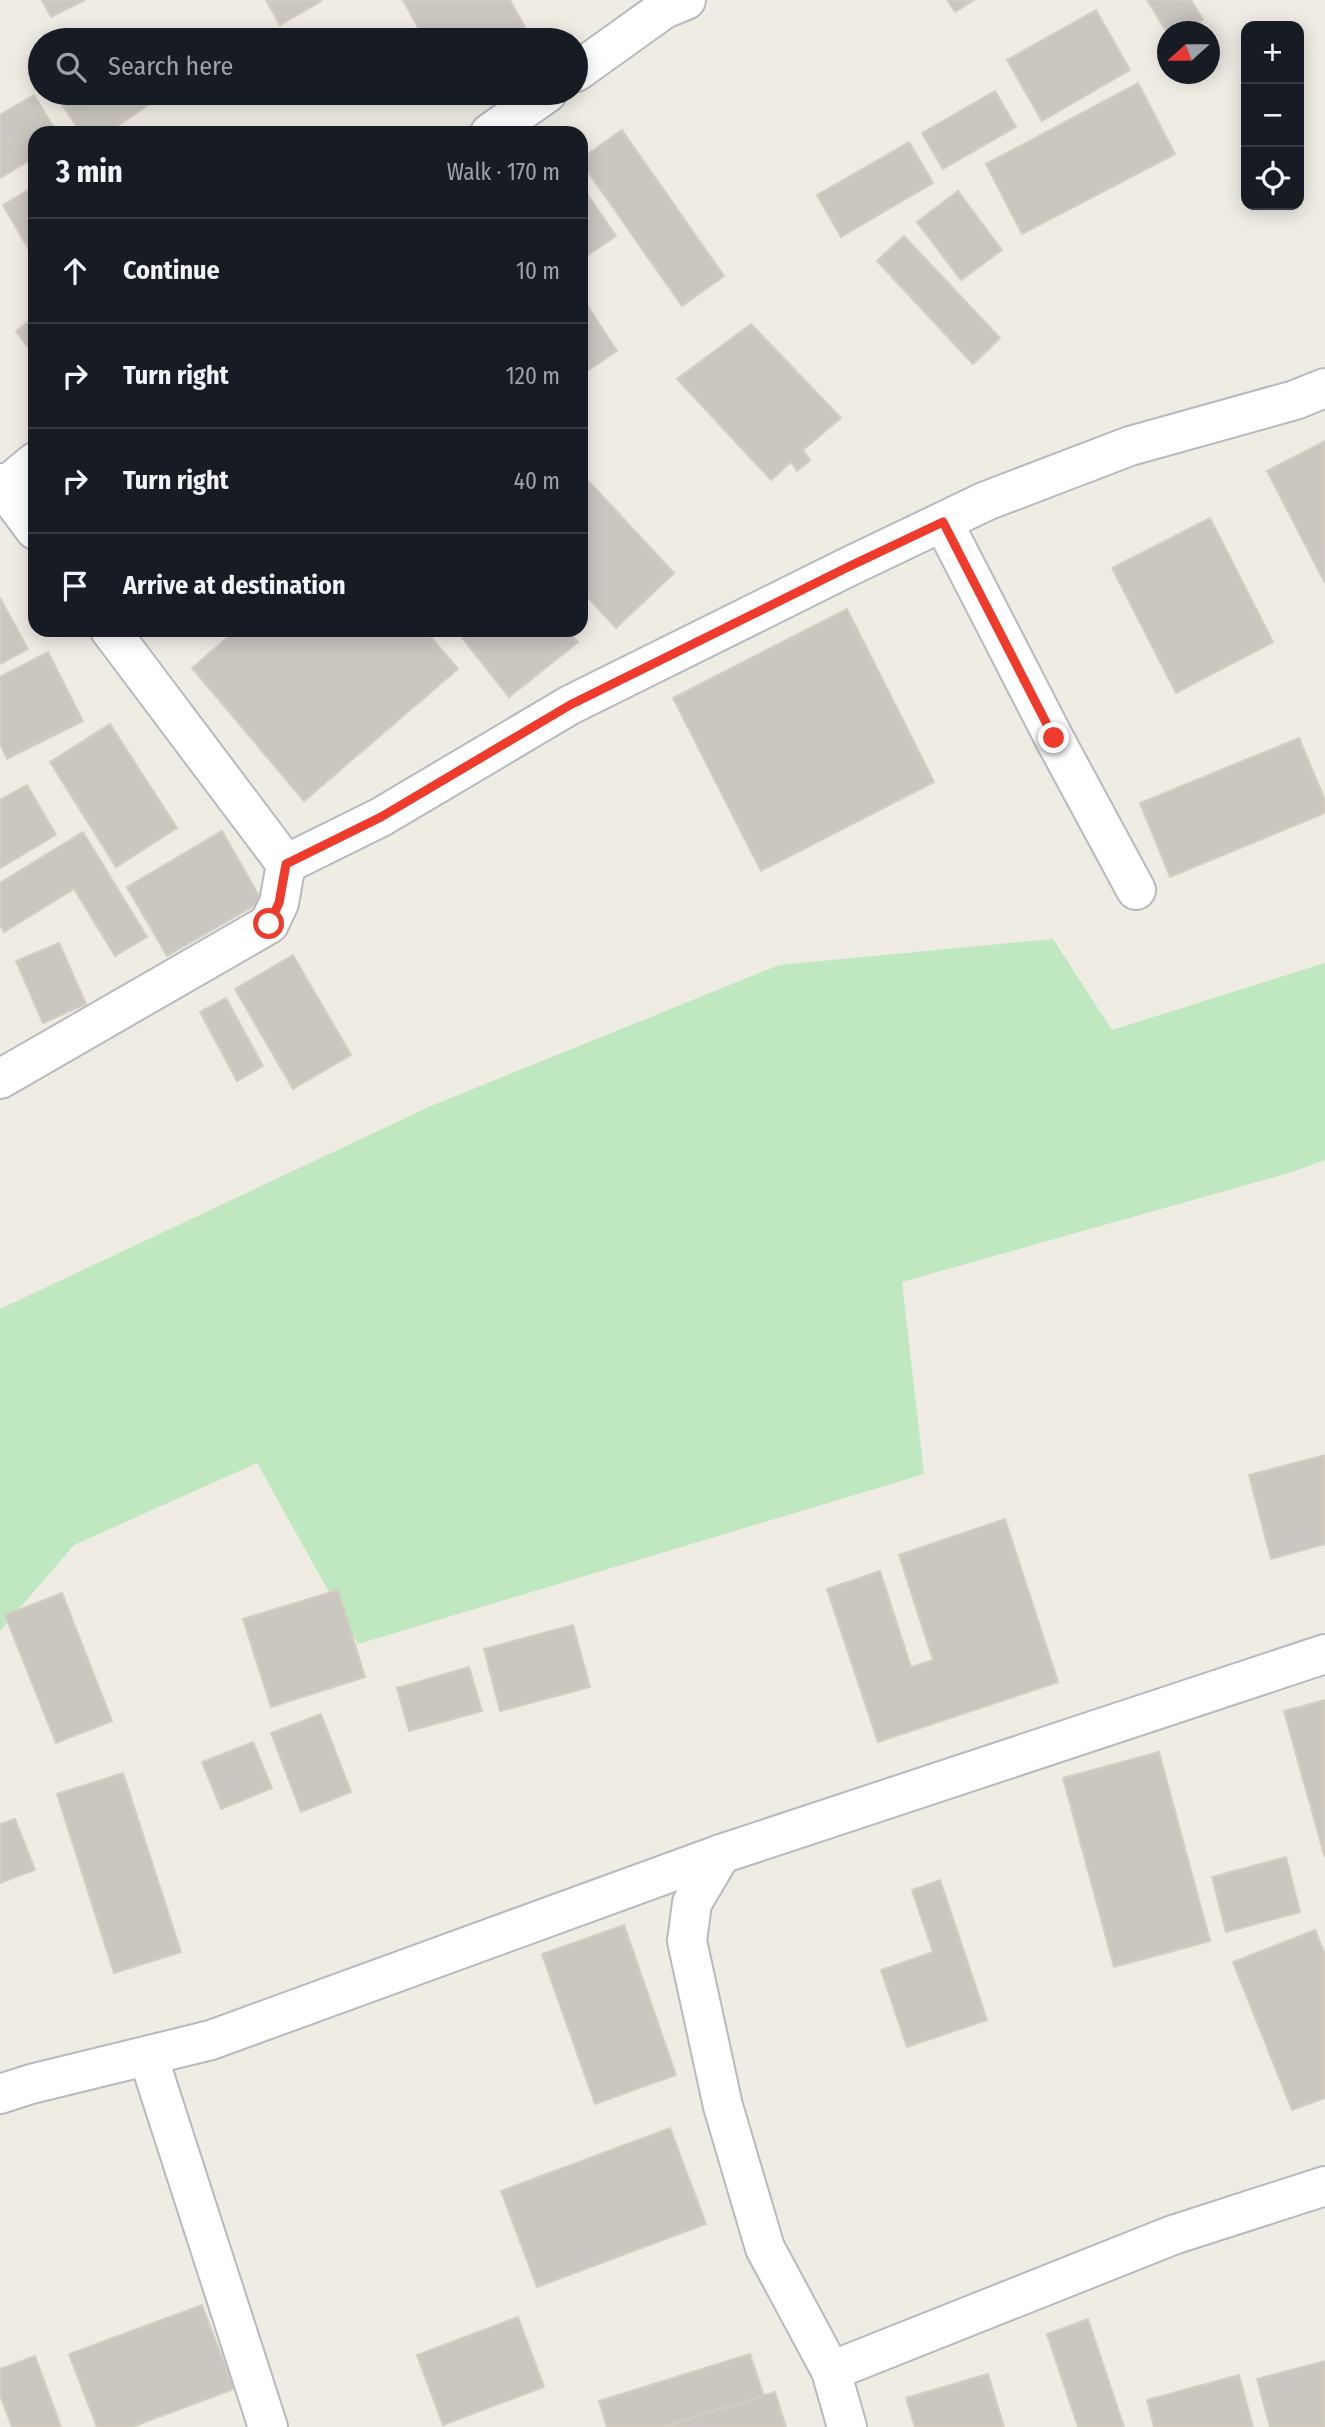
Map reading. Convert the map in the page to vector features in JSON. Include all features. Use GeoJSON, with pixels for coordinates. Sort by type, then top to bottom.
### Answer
{"type":"FeatureCollection","features":[{"type":"Feature","properties":{"kind":"street"},"geometry":{"type":"LineString","coordinates":[[588,63],[664,9],[687,0]]}},
{"type":"Feature","properties":{"kind":"street"},"geometry":{"type":"LineString","coordinates":[[500,126],[530,105]]}},
{"type":"Feature","properties":{"kind":"street"},"geometry":{"type":"LineString","coordinates":[[286,864],[381,817],[570,705],[986,501],[1130,446],[1283,404],[1325,388]]}},
{"type":"Feature","properties":{"kind":"street"},"geometry":{"type":"LineString","coordinates":[[28,467],[1,488],[28,521]]}},
{"type":"Feature","properties":{"kind":"street"},"geometry":{"type":"LineString","coordinates":[[943,522],[1136,890]]}},
{"type":"Feature","properties":{"kind":"street"},"geometry":{"type":"LineString","coordinates":[[0,1079],[269,924],[279,903],[286,864],[115,637]]}},
{"type":"Feature","properties":{"kind":"street"},"geometry":{"type":"LineString","coordinates":[[0,2094],[211,2040],[721,1854],[1325,1654]]}},
{"type":"Feature","properties":{"kind":"street"},"geometry":{"type":"LineString","coordinates":[[721,1854],[692,1903],[687,1941],[723,2106],[765,2248],[831,2371],[847,2427]]}},
{"type":"Feature","properties":{"kind":"street"},"geometry":{"type":"LineString","coordinates":[[148,2056],[268,2427]]}},
{"type":"Feature","properties":{"kind":"street"},"geometry":{"type":"LineString","coordinates":[[831,2371],[1172,2235],[1325,2186]]}},
{"type":"Feature","properties":{"kind":"green space"},"geometry":{"type":"Polygon","coordinates":[[[1053,939],[1112,1030],[1325,963],[1325,1160],[1292,1172],[902,1282],[924,1474],[358,1644],[257,1463],[74,1545],[0,1631],[0,1309],[431,1106],[779,965],[1053,939]]]}},
{"type":"Feature","properties":{"kind":"building"},"geometry":{"type":"Polygon","coordinates":[[[42,0],[85,0],[51,17],[42,0]]]}},
{"type":"Feature","properties":{"kind":"building"},"geometry":{"type":"Polygon","coordinates":[[[266,0],[320,0],[321,1],[280,25],[266,0]]]}},
{"type":"Feature","properties":{"kind":"building"},"geometry":{"type":"Polygon","coordinates":[[[403,0],[510,0],[525,28],[418,28],[403,0]]]}},
{"type":"Feature","properties":{"kind":"building"},"geometry":{"type":"Polygon","coordinates":[[[947,0],[974,0],[955,12],[947,0]]]}},
{"type":"Feature","properties":{"kind":"building"},"geometry":{"type":"Polygon","coordinates":[[[1147,0],[1191,0],[1203,20],[1201,21],[1160,21],[1147,0]]]}},
{"type":"Feature","properties":{"kind":"building"},"geometry":{"type":"Polygon","coordinates":[[[1096,10],[1130,70],[1042,121],[1007,60],[1096,10]]]}},
{"type":"Feature","properties":{"kind":"building"},"geometry":{"type":"Polygon","coordinates":[[[1138,83],[1175,154],[1022,234],[986,164],[1138,83]]]}},
{"type":"Feature","properties":{"kind":"building"},"geometry":{"type":"Polygon","coordinates":[[[995,91],[1016,127],[943,169],[922,133],[995,91]]]}},
{"type":"Feature","properties":{"kind":"building"},"geometry":{"type":"Polygon","coordinates":[[[28,99],[28,105],[40,105],[53,126],[28,126],[28,161],[0,178],[0,115],[28,99]]]}},
{"type":"Feature","properties":{"kind":"building"},"geometry":{"type":"Polygon","coordinates":[[[62,105],[148,105],[117,126],[76,126],[62,105]]]}},
{"type":"Feature","properties":{"kind":"building"},"geometry":{"type":"Polygon","coordinates":[[[622,130],[724,276],[682,306],[588,172],[588,154],[622,130]]]}},
{"type":"Feature","properties":{"kind":"building"},"geometry":{"type":"Polygon","coordinates":[[[909,142],[933,183],[841,237],[817,195],[909,142]]]}},
{"type":"Feature","properties":{"kind":"building"},"geometry":{"type":"Polygon","coordinates":[[[28,190],[28,248],[3,205],[28,190]]]}},
{"type":"Feature","properties":{"kind":"building"},"geometry":{"type":"Polygon","coordinates":[[[958,191],[1002,250],[961,280],[917,222],[958,191]]]}},
{"type":"Feature","properties":{"kind":"building"},"geometry":{"type":"Polygon","coordinates":[[[588,195],[616,236],[588,255],[588,195]]]}},
{"type":"Feature","properties":{"kind":"building"},"geometry":{"type":"Polygon","coordinates":[[[904,236],[1000,338],[973,364],[877,261],[904,236]]]}},
{"type":"Feature","properties":{"kind":"building"},"geometry":{"type":"Polygon","coordinates":[[[588,307],[617,351],[588,370],[588,307]]]}},
{"type":"Feature","properties":{"kind":"building"},"geometry":{"type":"Polygon","coordinates":[[[28,322],[28,347],[16,331],[28,322]]]}},
{"type":"Feature","properties":{"kind":"building"},"geometry":{"type":"Polygon","coordinates":[[[751,324],[841,418],[803,450],[810,460],[797,471],[791,462],[771,480],[677,379],[751,324]]]}},
{"type":"Feature","properties":{"kind":"building"},"geometry":{"type":"Polygon","coordinates":[[[1325,441],[1325,583],[1267,471],[1325,441]]]}},
{"type":"Feature","properties":{"kind":"building"},"geometry":{"type":"Polygon","coordinates":[[[588,481],[674,573],[616,628],[588,598],[588,481]]]}},
{"type":"Feature","properties":{"kind":"building"},"geometry":{"type":"Polygon","coordinates":[[[1210,518],[1273,642],[1176,693],[1112,568],[1210,518]]]}},
{"type":"Feature","properties":{"kind":"building"},"geometry":{"type":"Polygon","coordinates":[[[0,598],[28,649],[0,664],[0,598]]]}},
{"type":"Feature","properties":{"kind":"building"},"geometry":{"type":"Polygon","coordinates":[[[847,609],[934,782],[761,871],[673,698],[847,609]]]}},
{"type":"Feature","properties":{"kind":"building"},"geometry":{"type":"Polygon","coordinates":[[[228,637],[431,637],[458,669],[304,801],[192,668],[228,637]]]}},
{"type":"Feature","properties":{"kind":"building"},"geometry":{"type":"Polygon","coordinates":[[[462,637],[574,637],[578,642],[509,697],[462,637]]]}},
{"type":"Feature","properties":{"kind":"building"},"geometry":{"type":"Polygon","coordinates":[[[48,652],[83,721],[7,759],[0,744],[0,677],[48,652]]]}},
{"type":"Feature","properties":{"kind":"building"},"geometry":{"type":"Polygon","coordinates":[[[110,724],[177,828],[116,867],[50,762],[110,724]]]}},
{"type":"Feature","properties":{"kind":"building"},"geometry":{"type":"Polygon","coordinates":[[[1299,738],[1325,800],[1325,813],[1170,877],[1140,803],[1299,738]]]}},
{"type":"Feature","properties":{"kind":"building"},"geometry":{"type":"Polygon","coordinates":[[[27,785],[56,835],[0,868],[0,800],[27,785]]]}},
{"type":"Feature","properties":{"kind":"building"},"geometry":{"type":"Polygon","coordinates":[[[222,831],[262,901],[167,956],[127,887],[222,831]]]}},
{"type":"Feature","properties":{"kind":"building"},"geometry":{"type":"Polygon","coordinates":[[[83,832],[147,937],[115,956],[74,889],[4,932],[0,925],[0,883],[83,832]]]}},
{"type":"Feature","properties":{"kind":"building"},"geometry":{"type":"Polygon","coordinates":[[[59,943],[86,1004],[43,1023],[16,961],[59,943]]]}},
{"type":"Feature","properties":{"kind":"building"},"geometry":{"type":"Polygon","coordinates":[[[293,955],[351,1055],[293,1089],[235,989],[293,955]]]}},
{"type":"Feature","properties":{"kind":"building"},"geometry":{"type":"Polygon","coordinates":[[[226,998],[263,1066],[237,1081],[200,1012],[226,998]]]}},
{"type":"Feature","properties":{"kind":"building"},"geometry":{"type":"Polygon","coordinates":[[[1325,1455],[1325,1544],[1271,1559],[1249,1475],[1325,1455]]]}},
{"type":"Feature","properties":{"kind":"building"},"geometry":{"type":"Polygon","coordinates":[[[1005,1519],[1058,1682],[878,1742],[827,1589],[880,1571],[911,1667],[933,1660],[899,1555],[1005,1519]]]}},
{"type":"Feature","properties":{"kind":"building"},"geometry":{"type":"Polygon","coordinates":[[[338,1590],[365,1677],[271,1707],[243,1619],[338,1590]]]}},
{"type":"Feature","properties":{"kind":"building"},"geometry":{"type":"Polygon","coordinates":[[[62,1593],[112,1721],[56,1743],[5,1615],[62,1593]]]}},
{"type":"Feature","properties":{"kind":"building"},"geometry":{"type":"Polygon","coordinates":[[[573,1625],[590,1687],[500,1711],[484,1649],[573,1625]]]}},
{"type":"Feature","properties":{"kind":"building"},"geometry":{"type":"Polygon","coordinates":[[[469,1667],[482,1711],[409,1731],[397,1688],[469,1667]]]}},
{"type":"Feature","properties":{"kind":"building"},"geometry":{"type":"Polygon","coordinates":[[[1325,1700],[1325,1858],[1284,1711],[1325,1700]]]}},
{"type":"Feature","properties":{"kind":"building"},"geometry":{"type":"Polygon","coordinates":[[[321,1714],[351,1792],[301,1812],[271,1733],[321,1714]]]}},
{"type":"Feature","properties":{"kind":"building"},"geometry":{"type":"Polygon","coordinates":[[[253,1742],[272,1788],[221,1809],[202,1762],[253,1742]]]}},
{"type":"Feature","properties":{"kind":"building"},"geometry":{"type":"Polygon","coordinates":[[[1159,1752],[1210,1941],[1114,1967],[1063,1778],[1159,1752]]]}},
{"type":"Feature","properties":{"kind":"building"},"geometry":{"type":"Polygon","coordinates":[[[123,1773],[181,1952],[114,1973],[57,1794],[123,1773]]]}},
{"type":"Feature","properties":{"kind":"building"},"geometry":{"type":"Polygon","coordinates":[[[15,1819],[35,1870],[0,1883],[0,1824],[15,1819]]]}},
{"type":"Feature","properties":{"kind":"building"},"geometry":{"type":"Polygon","coordinates":[[[1286,1857],[1300,1912],[1226,1932],[1212,1877],[1286,1857]]]}},
{"type":"Feature","properties":{"kind":"building"},"geometry":{"type":"Polygon","coordinates":[[[940,1880],[987,2020],[907,2047],[881,1970],[933,1952],[912,1890],[940,1880]]]}},
{"type":"Feature","properties":{"kind":"building"},"geometry":{"type":"Polygon","coordinates":[[[624,1925],[676,2075],[595,2104],[542,1954],[624,1925]]]}},
{"type":"Feature","properties":{"kind":"building"},"geometry":{"type":"Polygon","coordinates":[[[1315,1930],[1325,1954],[1325,2098],[1292,2110],[1233,1962],[1315,1930]]]}},
{"type":"Feature","properties":{"kind":"building"},"geometry":{"type":"Polygon","coordinates":[[[670,2128],[706,2224],[537,2287],[501,2191],[670,2128]]]}},
{"type":"Feature","properties":{"kind":"building"},"geometry":{"type":"Polygon","coordinates":[[[202,2305],[234,2389],[132,2427],[97,2427],[69,2354],[202,2305]]]}},
{"type":"Feature","properties":{"kind":"building"},"geometry":{"type":"Polygon","coordinates":[[[518,2317],[544,2387],[443,2425],[417,2355],[518,2317]]]}},
{"type":"Feature","properties":{"kind":"building"},"geometry":{"type":"Polygon","coordinates":[[[1088,2319],[1124,2427],[1078,2427],[1047,2334],[1088,2319]]]}},
{"type":"Feature","properties":{"kind":"building"},"geometry":{"type":"Polygon","coordinates":[[[750,2354],[764,2396],[663,2427],[607,2427],[599,2401],[750,2354]]]}},
{"type":"Feature","properties":{"kind":"building"},"geometry":{"type":"Polygon","coordinates":[[[35,2356],[61,2427],[12,2427],[0,2395],[0,2369],[35,2356]]]}},
{"type":"Feature","properties":{"kind":"building"},"geometry":{"type":"Polygon","coordinates":[[[1325,2361],[1325,2427],[1270,2427],[1257,2379],[1325,2361]]]}},
{"type":"Feature","properties":{"kind":"building"},"geometry":{"type":"Polygon","coordinates":[[[988,2374],[1004,2427],[915,2427],[906,2398],[988,2374]]]}},
{"type":"Feature","properties":{"kind":"building"},"geometry":{"type":"Polygon","coordinates":[[[1239,2375],[1253,2427],[1154,2427],[1147,2400],[1239,2375]]]}},
{"type":"Feature","properties":{"kind":"building"},"geometry":{"type":"Polygon","coordinates":[[[775,2392],[786,2427],[663,2427],[775,2392]]]}},
{"type":"Feature","properties":{"kind":"route"},"geometry":{"type":"LineString","coordinates":[[269,924],[279,903],[286,864],[381,817],[570,705],[943,522],[1054,738]]}}]}
